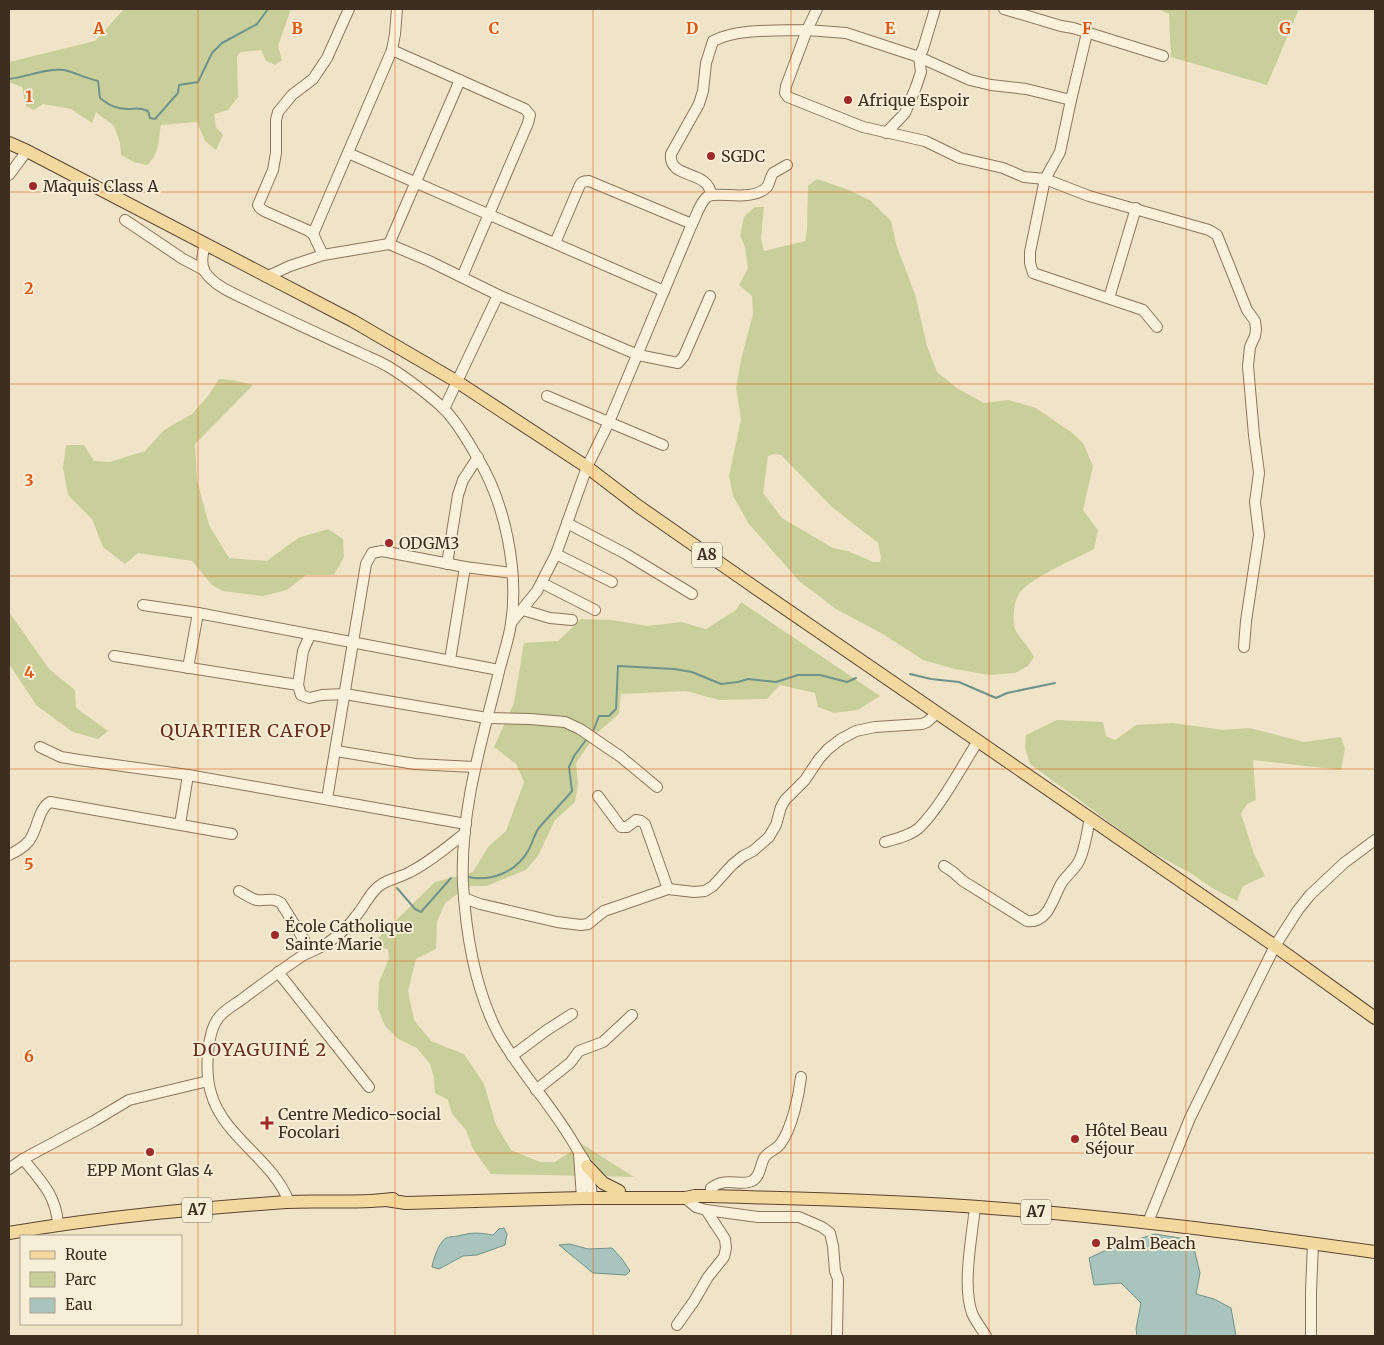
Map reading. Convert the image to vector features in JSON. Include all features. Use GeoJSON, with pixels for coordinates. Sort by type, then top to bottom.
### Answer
{"type":"FeatureCollection","features":[{"type":"Feature","properties":{"kind":"main road","name":"A8"},"geometry":{"type":"LineString","coordinates":[[9,143],[353,321],[456,381],[587,467],[725,567],[1275,946],[1375,1018]]}},
{"type":"Feature","properties":{"kind":"main road"},"geometry":{"type":"LineString","coordinates":[[587,1166],[604,1183],[619,1191]]}},
{"type":"Feature","properties":{"kind":"main road","name":"A7"},"geometry":{"type":"LineString","coordinates":[[587,1195],[619,1191],[676,1193],[690,1197]]}},
{"type":"Feature","properties":{"kind":"main road","name":"A7"},"geometry":{"type":"LineString","coordinates":[[9,1233],[58,1224],[289,1202],[386,1200],[406,1196],[710,1196],[884,1201],[975,1207],[1148,1222],[1375,1252]]}},
{"type":"Feature","properties":{"kind":"street"},"geometry":{"type":"LineString","coordinates":[[323,255],[313,234],[264,211],[258,205],[268,184],[276,153],[276,120],[278,112],[292,95],[313,80],[327,58],[349,9]]}},
{"type":"Feature","properties":{"kind":"street"},"geometry":{"type":"LineString","coordinates":[[313,234],[392,50],[397,9]]}},
{"type":"Feature","properties":{"kind":"street"},"geometry":{"type":"LineString","coordinates":[[817,9],[786,86],[785,93],[788,97],[863,127],[932,144],[960,158],[995,166],[1024,177],[1045,179],[1089,196],[1210,230],[1217,235],[1247,310],[1255,321],[1255,336],[1250,347],[1248,366],[1259,472],[1255,502],[1259,536],[1244,647]]}},
{"type":"Feature","properties":{"kind":"street"},"geometry":{"type":"LineString","coordinates":[[886,133],[905,113],[921,72],[919,57],[923,50],[935,9]]}},
{"type":"Feature","properties":{"kind":"street"},"geometry":{"type":"LineString","coordinates":[[1004,9],[1163,56]]}},
{"type":"Feature","properties":{"kind":"street"},"geometry":{"type":"LineString","coordinates":[[712,195],[711,188],[704,182],[673,167],[670,161],[671,154],[699,104],[703,91],[706,63],[714,41],[723,36],[742,33],[807,30],[846,33],[919,57],[970,80],[991,85],[1026,89],[1071,100]]}},
{"type":"Feature","properties":{"kind":"street"},"geometry":{"type":"LineString","coordinates":[[1087,33],[1060,152],[1045,179],[1030,252],[1030,263],[1033,273],[1143,310],[1157,327]]}},
{"type":"Feature","properties":{"kind":"street"},"geometry":{"type":"LineString","coordinates":[[392,50],[525,109],[530,115],[462,277]]}},
{"type":"Feature","properties":{"kind":"street"},"geometry":{"type":"LineString","coordinates":[[389,244],[460,80]]}},
{"type":"Feature","properties":{"kind":"street"},"geometry":{"type":"LineString","coordinates":[[9,176],[27,151]]}},
{"type":"Feature","properties":{"kind":"street"},"geometry":{"type":"LineString","coordinates":[[348,153],[664,291]]}},
{"type":"Feature","properties":{"kind":"street"},"geometry":{"type":"LineString","coordinates":[[511,623],[523,610],[542,583],[556,554],[587,467],[610,422],[692,224],[705,199],[712,195],[744,196],[760,191],[768,186],[773,173],[788,165]]}},
{"type":"Feature","properties":{"kind":"street"},"geometry":{"type":"LineString","coordinates":[[555,243],[581,182],[585,181],[692,224]]}},
{"type":"Feature","properties":{"kind":"street"},"geometry":{"type":"LineString","coordinates":[[1109,298],[1136,208]]}},
{"type":"Feature","properties":{"kind":"street"},"geometry":{"type":"LineString","coordinates":[[125,220],[183,259],[204,270],[217,284],[385,365],[444,409],[478,457],[491,482],[500,507],[508,542],[513,603],[511,623],[474,767],[465,829],[463,857],[464,898],[470,943],[478,982],[492,1020],[512,1056],[571,1137],[579,1154],[587,1195]]}},
{"type":"Feature","properties":{"kind":"street"},"geometry":{"type":"LineString","coordinates":[[204,270],[202,262],[205,244]]}},
{"type":"Feature","properties":{"kind":"street"},"geometry":{"type":"LineString","coordinates":[[266,277],[290,266],[323,255],[389,244],[498,295],[638,355],[678,363],[684,356],[710,296]]}},
{"type":"Feature","properties":{"kind":"street"},"geometry":{"type":"LineString","coordinates":[[444,409],[498,295]]}},
{"type":"Feature","properties":{"kind":"street"},"geometry":{"type":"LineString","coordinates":[[546,396],[663,445]]}},
{"type":"Feature","properties":{"kind":"street"},"geometry":{"type":"LineString","coordinates":[[447,564],[458,495],[463,480],[478,457]]}},
{"type":"Feature","properties":{"kind":"street"},"geometry":{"type":"LineString","coordinates":[[567,524],[626,554],[692,594]]}},
{"type":"Feature","properties":{"kind":"street"},"geometry":{"type":"LineString","coordinates":[[327,799],[366,564],[372,553],[382,551],[447,564],[512,573]]}},
{"type":"Feature","properties":{"kind":"street"},"geometry":{"type":"LineString","coordinates":[[556,554],[612,582]]}},
{"type":"Feature","properties":{"kind":"street"},"geometry":{"type":"LineString","coordinates":[[450,660],[466,567]]}},
{"type":"Feature","properties":{"kind":"street"},"geometry":{"type":"LineString","coordinates":[[542,583],[595,610]]}},
{"type":"Feature","properties":{"kind":"street"},"geometry":{"type":"LineString","coordinates":[[144,605],[198,613],[499,670]]}},
{"type":"Feature","properties":{"kind":"street"},"geometry":{"type":"LineString","coordinates":[[523,610],[550,618],[572,620]]}},
{"type":"Feature","properties":{"kind":"street"},"geometry":{"type":"LineString","coordinates":[[188,668],[198,613]]}},
{"type":"Feature","properties":{"kind":"street"},"geometry":{"type":"LineString","coordinates":[[310,635],[303,652],[298,685],[304,697],[345,694],[487,718],[540,719],[565,722],[580,729],[621,757],[657,787]]}},
{"type":"Feature","properties":{"kind":"street"},"geometry":{"type":"LineString","coordinates":[[114,656],[298,685]]}},
{"type":"Feature","properties":{"kind":"street"},"geometry":{"type":"LineString","coordinates":[[464,898],[480,904],[557,922],[581,925],[588,924],[604,911],[668,889],[694,892],[705,891],[713,886],[738,860],[762,844],[776,824],[785,800],[805,780],[823,754],[841,739],[856,731],[875,727],[922,724],[928,722],[937,713]]}},
{"type":"Feature","properties":{"kind":"street"},"geometry":{"type":"LineString","coordinates":[[885,842],[900,838],[919,828],[936,806],[978,740]]}},
{"type":"Feature","properties":{"kind":"street"},"geometry":{"type":"LineString","coordinates":[[40,747],[61,757],[327,799],[465,829]]}},
{"type":"Feature","properties":{"kind":"street"},"geometry":{"type":"LineString","coordinates":[[336,751],[415,764],[474,767]]}},
{"type":"Feature","properties":{"kind":"street"},"geometry":{"type":"LineString","coordinates":[[180,824],[188,776]]}},
{"type":"Feature","properties":{"kind":"street"},"geometry":{"type":"LineString","coordinates":[[598,796],[622,827],[627,827],[636,820],[641,820],[645,824],[668,889]]}},
{"type":"Feature","properties":{"kind":"street"},"geometry":{"type":"LineString","coordinates":[[9,854],[21,849],[28,842],[33,835],[45,805],[50,802],[232,834]]}},
{"type":"Feature","properties":{"kind":"street"},"geometry":{"type":"LineString","coordinates":[[944,866],[963,881],[1027,921],[1037,921],[1041,919],[1054,901],[1061,884],[1078,863],[1090,818]]}},
{"type":"Feature","properties":{"kind":"street"},"geometry":{"type":"LineString","coordinates":[[289,1202],[276,1178],[223,1119],[215,1106],[208,1081],[209,1045],[212,1030],[219,1016],[278,972],[311,951],[328,943],[344,930],[357,916],[370,895],[381,884],[410,872],[428,861],[465,829]]}},
{"type":"Feature","properties":{"kind":"street"},"geometry":{"type":"LineString","coordinates":[[1148,1222],[1190,1118],[1275,946],[1310,895],[1344,863],[1375,840]]}},
{"type":"Feature","properties":{"kind":"street"},"geometry":{"type":"LineString","coordinates":[[239,891],[252,899],[276,900],[281,903],[311,951]]}},
{"type":"Feature","properties":{"kind":"street"},"geometry":{"type":"LineString","coordinates":[[278,972],[369,1087]]}},
{"type":"Feature","properties":{"kind":"street"},"geometry":{"type":"LineString","coordinates":[[512,1056],[572,1014]]}},
{"type":"Feature","properties":{"kind":"street"},"geometry":{"type":"LineString","coordinates":[[536,1090],[566,1067],[579,1051],[603,1042],[632,1015]]}},
{"type":"Feature","properties":{"kind":"street"},"geometry":{"type":"LineString","coordinates":[[710,1196],[711,1188],[716,1184],[724,1181],[746,1182],[758,1175],[768,1152],[777,1148],[783,1141],[796,1104],[800,1077]]}},
{"type":"Feature","properties":{"kind":"street"},"geometry":{"type":"LineString","coordinates":[[9,1168],[129,1100],[208,1081]]}},
{"type":"Feature","properties":{"kind":"street"},"geometry":{"type":"LineString","coordinates":[[579,1154],[584,1158],[587,1166],[587,1195]]}},
{"type":"Feature","properties":{"kind":"street"},"geometry":{"type":"LineString","coordinates":[[23,1159],[41,1181],[53,1200],[57,1209],[58,1224]]}},
{"type":"Feature","properties":{"kind":"street"},"geometry":{"type":"LineString","coordinates":[[690,1197],[696,1207],[706,1210],[758,1217],[799,1218],[830,1232],[835,1272],[838,1279],[837,1336]]}},
{"type":"Feature","properties":{"kind":"street"},"geometry":{"type":"LineString","coordinates":[[975,1207],[968,1279],[969,1302],[974,1319],[986,1336]]}},
{"type":"Feature","properties":{"kind":"street"},"geometry":{"type":"LineString","coordinates":[[677,1325],[708,1277],[724,1257],[725,1239],[706,1210]]}},
{"type":"Feature","properties":{"kind":"street"},"geometry":{"type":"LineString","coordinates":[[1311,1336],[1314,1243]]}},
{"type":"Feature","properties":{"kind":"green space"},"geometry":{"type":"Polygon","coordinates":[[[124,9],[291,9],[278,46],[282,60],[275,65],[266,61],[261,50],[241,52],[237,56],[238,97],[228,110],[214,114],[216,127],[223,135],[216,150],[205,141],[197,122],[161,125],[158,146],[151,161],[147,165],[134,162],[121,155],[120,143],[114,126],[96,112],[92,123],[71,109],[43,104],[34,110],[26,106],[22,87],[9,82],[9,62],[95,41],[124,9]]]}},
{"type":"Feature","properties":{"kind":"green space"},"geometry":{"type":"Polygon","coordinates":[[[1158,9],[1299,9],[1267,85],[1171,57],[1169,14],[1158,9]]]}},
{"type":"Feature","properties":{"kind":"green space"},"geometry":{"type":"Polygon","coordinates":[[[817,179],[849,190],[871,201],[891,221],[897,247],[915,294],[927,346],[937,372],[957,388],[984,403],[1009,400],[1036,408],[1071,432],[1083,443],[1093,466],[1083,510],[1098,530],[1094,549],[1047,573],[1029,584],[1019,593],[1014,609],[1014,627],[1034,657],[1028,666],[1015,673],[989,675],[955,669],[923,660],[883,634],[836,609],[799,581],[749,524],[733,496],[729,476],[741,419],[736,388],[753,314],[752,296],[739,285],[748,268],[745,247],[740,235],[744,217],[755,207],[764,207],[761,238],[764,251],[805,241],[808,186],[817,179]],[[774,454],[768,456],[763,493],[782,518],[833,548],[848,551],[873,562],[880,562],[878,543],[832,507],[781,455],[774,454]]]}},
{"type":"Feature","properties":{"kind":"green space"},"geometry":{"type":"Polygon","coordinates":[[[219,379],[253,385],[195,444],[197,480],[209,525],[229,558],[267,561],[298,538],[328,529],[343,539],[344,557],[334,575],[306,575],[287,590],[263,596],[223,591],[212,585],[192,561],[138,553],[125,564],[103,547],[92,519],[68,495],[63,468],[66,445],[84,445],[94,461],[110,462],[145,451],[164,430],[192,414],[208,396],[219,379]]]}},
{"type":"Feature","properties":{"kind":"green space"},"geometry":{"type":"Polygon","coordinates":[[[741,602],[880,696],[858,710],[834,713],[818,707],[815,693],[780,685],[767,699],[719,700],[686,691],[621,694],[619,714],[596,734],[576,763],[578,784],[575,802],[555,820],[538,856],[526,870],[486,886],[469,886],[445,903],[437,922],[436,949],[416,959],[408,991],[414,1020],[431,1041],[464,1054],[484,1084],[496,1125],[511,1150],[540,1162],[555,1162],[582,1144],[634,1177],[491,1174],[473,1149],[466,1130],[452,1114],[448,1100],[435,1093],[434,1078],[430,1064],[417,1048],[398,1039],[385,1026],[378,1009],[379,982],[389,959],[388,949],[375,947],[379,937],[435,882],[473,872],[488,847],[506,831],[524,782],[516,764],[494,747],[514,703],[524,643],[558,641],[581,619],[612,620],[647,626],[681,622],[706,629],[736,610],[741,602]]]}},
{"type":"Feature","properties":{"kind":"green space"},"geometry":{"type":"Polygon","coordinates":[[[9,612],[49,669],[75,690],[76,708],[108,731],[98,739],[73,732],[37,706],[9,664],[9,612]]]}},
{"type":"Feature","properties":{"kind":"green space"},"geometry":{"type":"Polygon","coordinates":[[[1057,720],[1103,722],[1106,736],[1115,740],[1136,725],[1173,723],[1223,730],[1250,728],[1304,742],[1341,737],[1345,749],[1341,770],[1253,760],[1256,800],[1247,804],[1241,814],[1254,854],[1265,876],[1243,886],[1237,901],[1212,888],[1189,872],[1149,851],[1030,764],[1025,748],[1026,735],[1057,720]]]}},
{"type":"Feature","properties":{"kind":"water"},"geometry":{"type":"Polygon","coordinates":[[[504,1228],[507,1234],[505,1245],[477,1255],[463,1256],[439,1269],[432,1267],[439,1247],[446,1238],[474,1233],[493,1235],[499,1229],[504,1228]]]}},
{"type":"Feature","properties":{"kind":"water"},"geometry":{"type":"Polygon","coordinates":[[[1155,1234],[1192,1240],[1200,1273],[1196,1294],[1214,1299],[1231,1308],[1236,1336],[1137,1336],[1136,1329],[1141,1303],[1121,1283],[1094,1285],[1089,1258],[1115,1246],[1155,1234]]]}},
{"type":"Feature","properties":{"kind":"water"},"geometry":{"type":"Polygon","coordinates":[[[570,1244],[588,1249],[612,1248],[630,1271],[626,1275],[593,1273],[559,1245],[570,1244]]]}},
{"type":"Feature","properties":{"kind":"waterway"},"geometry":{"type":"LineString","coordinates":[[9,79],[50,70],[68,71],[98,81],[100,98],[110,105],[123,109],[138,108],[145,110],[148,111],[150,118],[155,119],[178,93],[179,85],[198,82],[212,53],[222,43],[257,24],[268,9]]}},
{"type":"Feature","properties":{"kind":"waterway"},"geometry":{"type":"LineString","coordinates":[[592,734],[599,716],[609,716],[616,709],[618,666],[674,669],[692,672],[721,684],[748,679],[776,682],[798,675],[820,675],[847,682],[856,678]]}},
{"type":"Feature","properties":{"kind":"waterway"},"geometry":{"type":"LineString","coordinates":[[910,674],[931,679],[959,682],[996,698],[1007,693],[1055,683]]}},
{"type":"Feature","properties":{"kind":"waterway"},"geometry":{"type":"LineString","coordinates":[[468,877],[494,877],[517,865],[529,848],[538,829],[572,791],[569,767],[574,756],[586,740]]}},
{"type":"Feature","properties":{"kind":"waterway"},"geometry":{"type":"LineString","coordinates":[[397,888],[415,909],[421,912],[451,878]]}},
{"type":"Feature","properties":{"kind":"place","name":"Afrique Espoir"},"geometry":{"type":"Point","coordinates":[848,100]}},
{"type":"Feature","properties":{"kind":"place","name":"SGDC"},"geometry":{"type":"Point","coordinates":[711,156]}},
{"type":"Feature","properties":{"kind":"place","name":"Maquis Class A"},"geometry":{"type":"Point","coordinates":[33,186]}},
{"type":"Feature","properties":{"kind":"place","name":"ODGM3"},"geometry":{"type":"Point","coordinates":[389,543]}},
{"type":"Feature","properties":{"kind":"place","name":"École Catholique Sainte Marie"},"geometry":{"type":"Point","coordinates":[275,935]}},
{"type":"Feature","properties":{"kind":"place","name":"Centre Medico-social Focolari"},"geometry":{"type":"Point","coordinates":[267,1123]}},
{"type":"Feature","properties":{"kind":"place","name":"Hôtel Beau Séjour"},"geometry":{"type":"Point","coordinates":[1075,1139]}},
{"type":"Feature","properties":{"kind":"place","name":"EPP Mont Glas 4"},"geometry":{"type":"Point","coordinates":[150,1152]}},
{"type":"Feature","properties":{"kind":"place","name":"Palm Beach"},"geometry":{"type":"Point","coordinates":[1096,1243]}},
{"type":"Feature","properties":{"kind":"district","name":"QUARTIER CAFOP"},"geometry":{"type":"Point","coordinates":[246,731]}},
{"type":"Feature","properties":{"kind":"district","name":"DOYAGUINÉ 2"},"geometry":{"type":"Point","coordinates":[260,1050]}}]}
